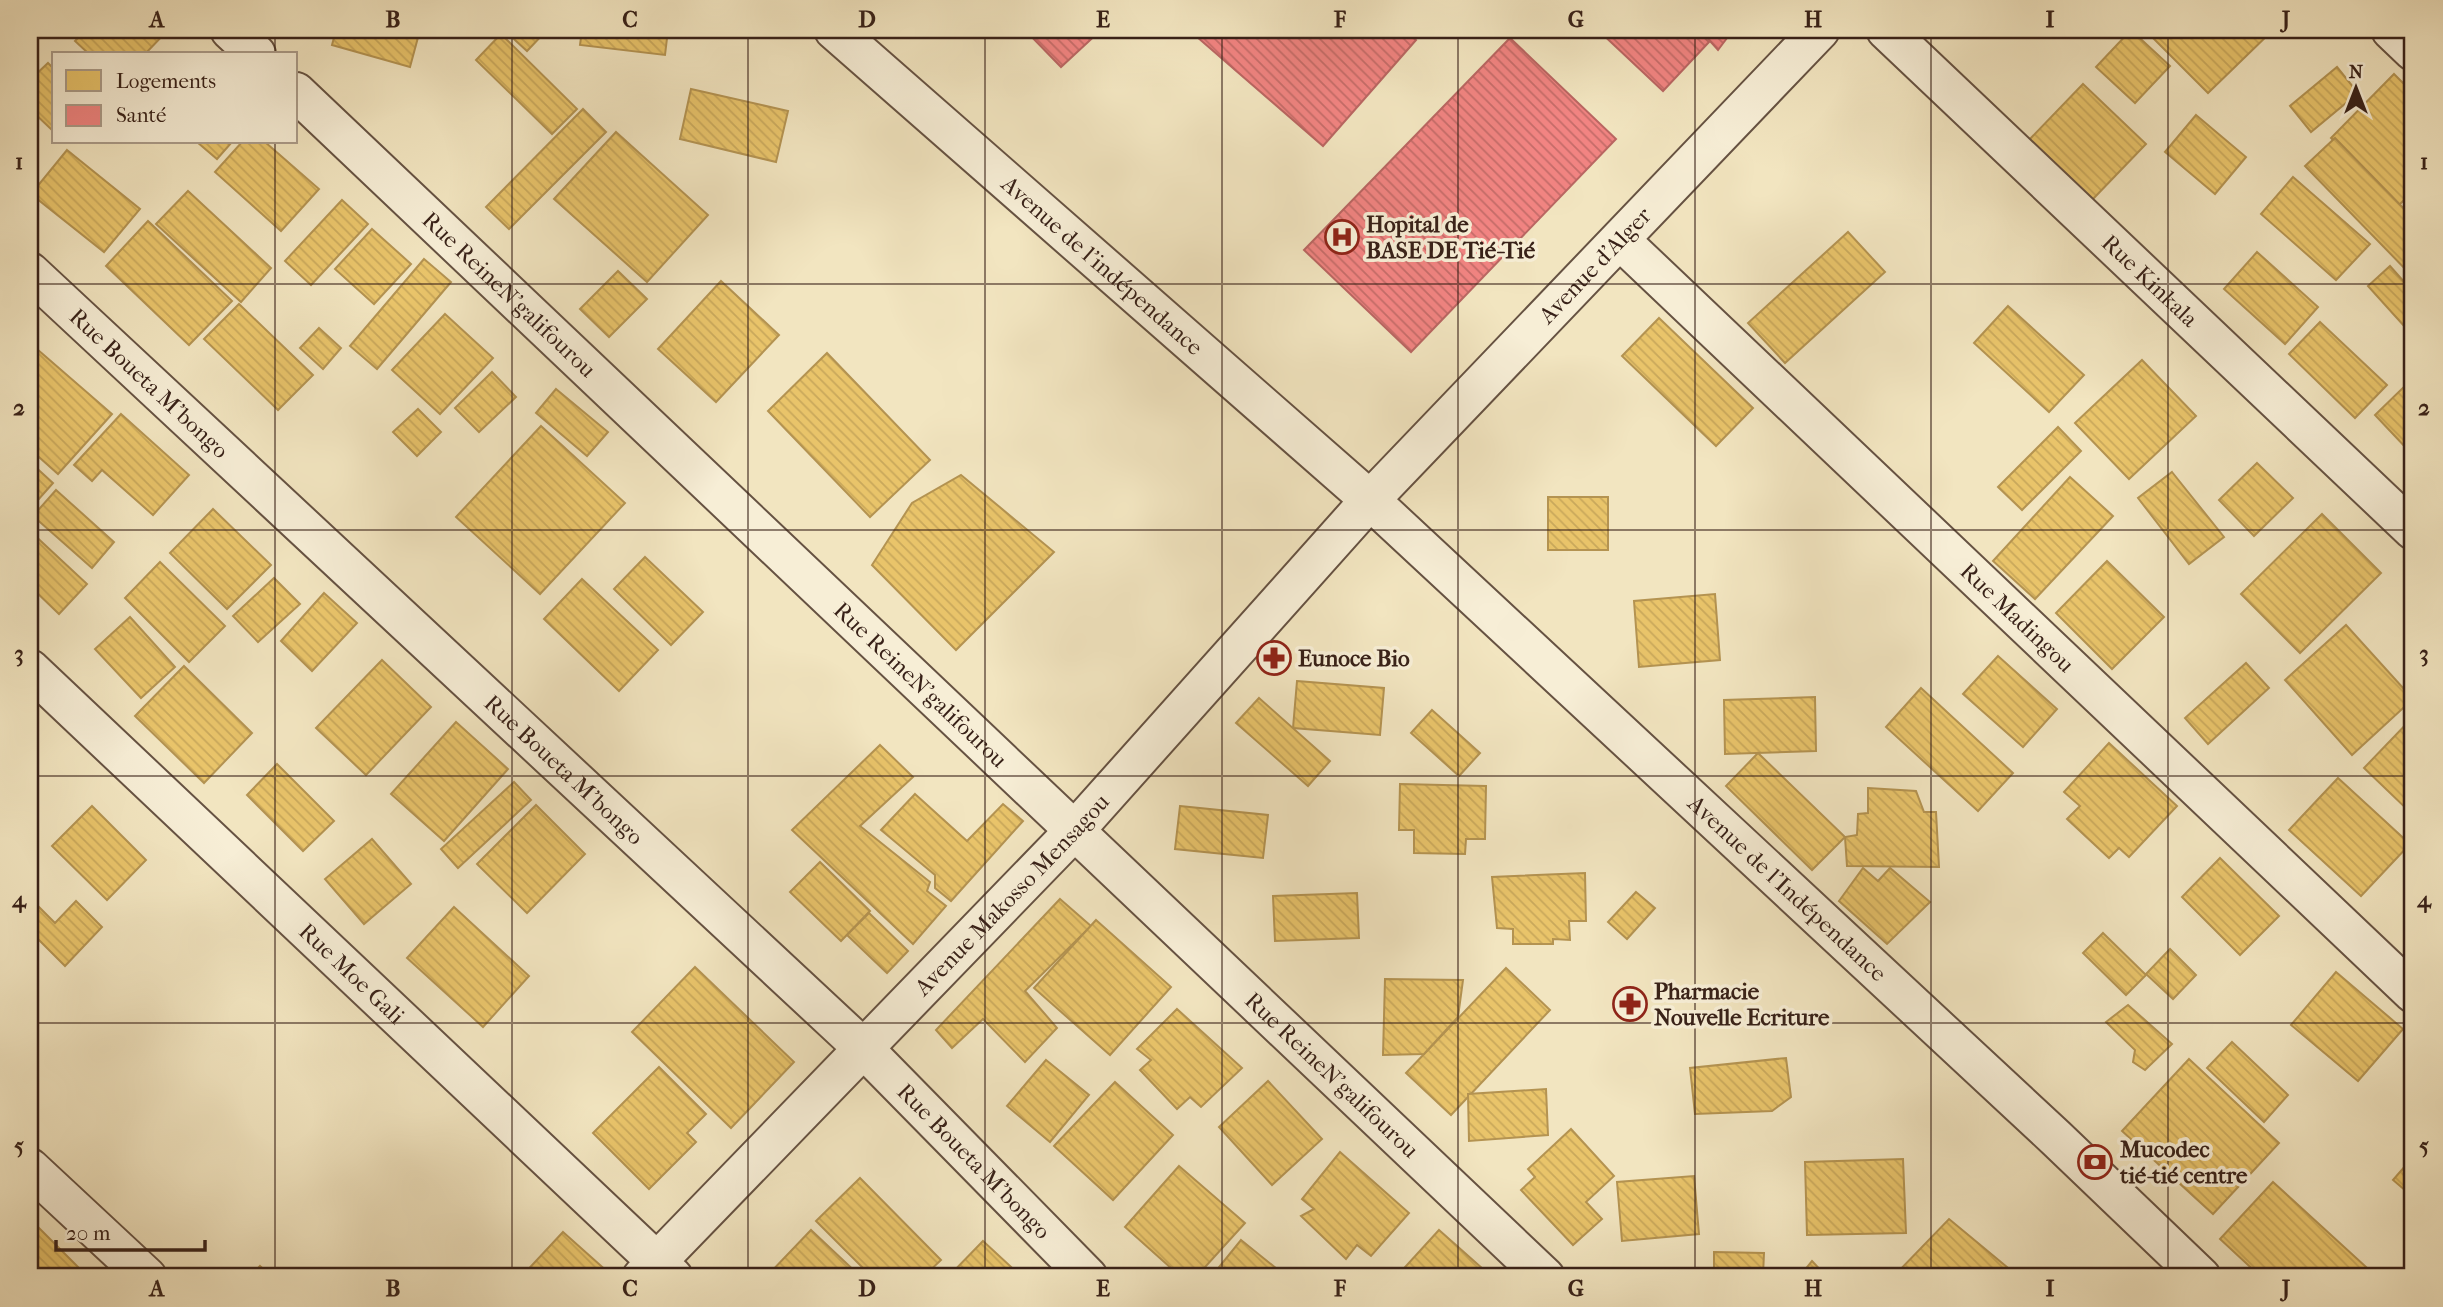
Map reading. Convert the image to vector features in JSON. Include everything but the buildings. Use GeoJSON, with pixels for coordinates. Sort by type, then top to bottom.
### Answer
{"type":"FeatureCollection","features":[{"type":"Feature","properties":{"kind":"street"},"geometry":{"type":"LineString","coordinates":[[230,30],[254,52]]}},
{"type":"Feature","properties":{"kind":"street","name":"Avenue de l'indépendance"},"geometry":{"type":"LineString","coordinates":[[834,30],[1370,500]]}},
{"type":"Feature","properties":{"kind":"street","name":"Avenue d'Alger"},"geometry":{"type":"LineString","coordinates":[[1370,500],[1820,30]]}},
{"type":"Feature","properties":{"kind":"street","name":"Rue Kinkala"},"geometry":{"type":"LineString","coordinates":[[1886,30],[2413,530]]}},
{"type":"Feature","properties":{"kind":"street"},"geometry":{"type":"LineString","coordinates":[[2391,30],[2413,51]]}},
{"type":"Feature","properties":{"kind":"street","name":"Rue ReineN'galifourou"},"geometry":{"type":"LineString","coordinates":[[298,94],[1076,829],[1545,1277]]}},
{"type":"Feature","properties":{"kind":"street","name":"Rue Madingou"},"geometry":{"type":"LineString","coordinates":[[1620,240],[2413,993]]}},
{"type":"Feature","properties":{"kind":"street","name":"Rue Boueta M'bongo"},"geometry":{"type":"LineString","coordinates":[[30,272],[864,1049],[1088,1277]]}},
{"type":"Feature","properties":{"kind":"street","name":"Avenue Makosso Mensagou"},"geometry":{"type":"LineString","coordinates":[[658,1272],[864,1049],[1076,829],[1370,500]]}},
{"type":"Feature","properties":{"kind":"street","name":"Avenue de l'Indépendance"},"geometry":{"type":"LineString","coordinates":[[1370,500],[2202,1277]]}},
{"type":"Feature","properties":{"kind":"street","name":"Rue Moe Gali"},"geometry":{"type":"LineString","coordinates":[[30,669],[658,1272]]}},
{"type":"Feature","properties":{"kind":"street"},"geometry":{"type":"LineString","coordinates":[[30,1168],[147,1277]]}},
{"type":"Feature","properties":{"kind":"place","name":"Hopital de BASE DE Tié-Tié"},"geometry":{"type":"Point","coordinates":[1342,237]}},
{"type":"Feature","properties":{"kind":"place","name":"Eunoce Bio"},"geometry":{"type":"Point","coordinates":[1274,658]}},
{"type":"Feature","properties":{"kind":"place","name":"Pharmacie Nouvelle Ecriture"},"geometry":{"type":"Point","coordinates":[1630,1004]}},
{"type":"Feature","properties":{"kind":"place","name":"Mucodec tié-tié centre"},"geometry":{"type":"Point","coordinates":[2095,1162]}}]}
